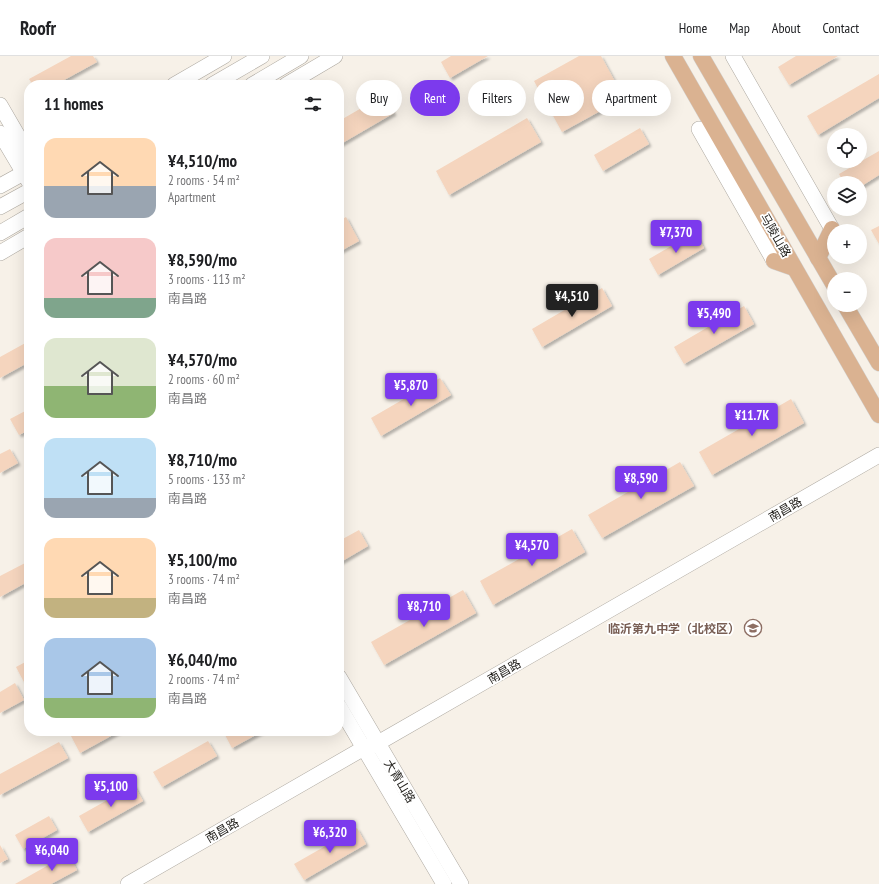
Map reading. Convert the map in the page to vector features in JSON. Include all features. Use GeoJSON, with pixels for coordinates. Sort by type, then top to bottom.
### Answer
{"type":"FeatureCollection","features":[{"type":"Feature","properties":{"kind":"main road","name":"马陵山路"},"geometry":{"type":"LineString","coordinates":[[672,56],[879,415]]}},
{"type":"Feature","properties":{"kind":"main road","name":"马陵山路"},"geometry":{"type":"LineString","coordinates":[[701,56],[827,273]]}},
{"type":"Feature","properties":{"kind":"main road"},"geometry":{"type":"LineString","coordinates":[[699,129],[704,111]]}},
{"type":"Feature","properties":{"kind":"main road"},"geometry":{"type":"LineString","coordinates":[[818,258],[827,239]]}},
{"type":"Feature","properties":{"kind":"main road"},"geometry":{"type":"LineString","coordinates":[[774,261],[794,268]]}},
{"type":"Feature","properties":{"kind":"main road"},"geometry":{"type":"LineString","coordinates":[[849,312],[879,363]]}},
{"type":"Feature","properties":{"kind":"street"},"geometry":{"type":"LineString","coordinates":[[183,80],[224,56]]}},
{"type":"Feature","properties":{"kind":"street"},"geometry":{"type":"LineString","coordinates":[[221,80],[262,56]]}},
{"type":"Feature","properties":{"kind":"street"},"geometry":{"type":"LineString","coordinates":[[260,80],[301,56]]}},
{"type":"Feature","properties":{"kind":"street"},"geometry":{"type":"LineString","coordinates":[[294,80],[335,56]]}},
{"type":"Feature","properties":{"kind":"street"},"geometry":{"type":"LineString","coordinates":[[733,56],[829,224]]}},
{"type":"Feature","properties":{"kind":"street"},"geometry":{"type":"LineString","coordinates":[[0,105],[24,146]]}},
{"type":"Feature","properties":{"kind":"street"},"geometry":{"type":"LineString","coordinates":[[699,129],[774,261]]}},
{"type":"Feature","properties":{"kind":"street"},"geometry":{"type":"LineString","coordinates":[[0,133],[24,170]]}},
{"type":"Feature","properties":{"kind":"street"},"geometry":{"type":"LineString","coordinates":[[0,186],[24,176]]}},
{"type":"Feature","properties":{"kind":"street"},"geometry":{"type":"LineString","coordinates":[[0,207],[24,194]]}},
{"type":"Feature","properties":{"kind":"street"},"geometry":{"type":"LineString","coordinates":[[0,233],[24,219]]}},
{"type":"Feature","properties":{"kind":"street"},"geometry":{"type":"LineString","coordinates":[[0,253],[24,239]]}},
{"type":"Feature","properties":{"kind":"street","name":"南昌路"},"geometry":{"type":"LineString","coordinates":[[128,884],[879,455]]}},
{"type":"Feature","properties":{"kind":"street","name":"大青山路"},"geometry":{"type":"LineString","coordinates":[[344,688],[371,746],[444,884]]}},
{"type":"Feature","properties":{"kind":"street","name":"大青山路"},"geometry":{"type":"LineString","coordinates":[[344,712],[371,746],[461,884]]}},
{"type":"Feature","properties":{"kind":"building"},"geometry":{"type":"Polygon","coordinates":[[[71,56],[93,56],[97,62],[64,80],[29,79],[71,56]]]}},
{"type":"Feature","properties":{"kind":"building"},"geometry":{"type":"Polygon","coordinates":[[[451,56],[488,56],[450,78],[441,62],[451,56]]]}},
{"type":"Feature","properties":{"kind":"building"},"geometry":{"type":"Polygon","coordinates":[[[579,56],[601,56],[614,80],[592,80],[592,116],[562,132],[553,116],[584,116],[584,80],[536,80],[579,56]]]}},
{"type":"Feature","properties":{"kind":"building"},"geometry":{"type":"Polygon","coordinates":[[[796,56],[838,56],[789,85],[778,67],[796,56]]]}},
{"type":"Feature","properties":{"kind":"building"},"geometry":{"type":"Polygon","coordinates":[[[879,74],[879,98],[830,128],[827,128],[827,130],[818,135],[807,116],[879,74]]]}},
{"type":"Feature","properties":{"kind":"building"},"geometry":{"type":"Polygon","coordinates":[[[356,111],[356,116],[389,116],[344,142],[344,118],[356,111]]]}},
{"type":"Feature","properties":{"kind":"building"},"geometry":{"type":"Polygon","coordinates":[[[527,118],[541,142],[449,195],[436,171],[527,118]]]}},
{"type":"Feature","properties":{"kind":"building"},"geometry":{"type":"Polygon","coordinates":[[[640,128],[649,144],[603,171],[594,155],[640,128]]]}},
{"type":"Feature","properties":{"kind":"building"},"geometry":{"type":"Polygon","coordinates":[[[879,151],[879,175],[867,183],[867,176],[840,176],[839,174],[849,168],[867,168],[867,158],[879,151]]]}},
{"type":"Feature","properties":{"kind":"building"},"geometry":{"type":"Polygon","coordinates":[[[346,217],[359,241],[344,249],[344,218],[346,217]]]}},
{"type":"Feature","properties":{"kind":"building"},"geometry":{"type":"Polygon","coordinates":[[[879,226],[879,244],[871,230],[879,226]]]}},
{"type":"Feature","properties":{"kind":"building"},"geometry":{"type":"Polygon","coordinates":[[[695,232],[704,248],[658,275],[649,259],[695,232]]]}},
{"type":"Feature","properties":{"kind":"building"},"geometry":{"type":"Polygon","coordinates":[[[602,288],[612,306],[542,347],[532,329],[602,288]]]}},
{"type":"Feature","properties":{"kind":"building"},"geometry":{"type":"Polygon","coordinates":[[[744,306],[754,324],[684,364],[674,347],[744,306]]]}},
{"type":"Feature","properties":{"kind":"building"},"geometry":{"type":"Polygon","coordinates":[[[24,344],[24,365],[0,378],[0,357],[24,344]]]}},
{"type":"Feature","properties":{"kind":"building"},"geometry":{"type":"Polygon","coordinates":[[[440,378],[451,395],[381,436],[371,418],[440,378]]]}},
{"type":"Feature","properties":{"kind":"building"},"geometry":{"type":"Polygon","coordinates":[[[791,399],[804,423],[712,475],[699,452],[791,399]]]}},
{"type":"Feature","properties":{"kind":"building"},"geometry":{"type":"Polygon","coordinates":[[[24,412],[24,432],[19,435],[10,419],[24,412]]]}},
{"type":"Feature","properties":{"kind":"building"},"geometry":{"type":"Polygon","coordinates":[[[10,449],[18,463],[0,473],[0,454],[10,449]]]}},
{"type":"Feature","properties":{"kind":"building"},"geometry":{"type":"Polygon","coordinates":[[[680,462],[694,486],[602,538],[588,515],[680,462]]]}},
{"type":"Feature","properties":{"kind":"building"},"geometry":{"type":"Polygon","coordinates":[[[572,529],[585,552],[493,605],[480,581],[572,529]]]}},
{"type":"Feature","properties":{"kind":"building"},"geometry":{"type":"Polygon","coordinates":[[[359,530],[368,546],[344,560],[344,538],[359,530]]]}},
{"type":"Feature","properties":{"kind":"building"},"geometry":{"type":"Polygon","coordinates":[[[24,564],[24,584],[0,597],[0,576],[24,564]]]}},
{"type":"Feature","properties":{"kind":"building"},"geometry":{"type":"Polygon","coordinates":[[[463,590],[476,613],[384,665],[371,642],[463,590]]]}},
{"type":"Feature","properties":{"kind":"building"},"geometry":{"type":"Polygon","coordinates":[[[24,663],[24,682],[16,667],[24,663]]]}},
{"type":"Feature","properties":{"kind":"building"},"geometry":{"type":"Polygon","coordinates":[[[15,683],[24,700],[0,713],[0,692],[15,683]]]}},
{"type":"Feature","properties":{"kind":"building"},"geometry":{"type":"Polygon","coordinates":[[[71,736],[111,736],[80,753],[71,736]]]}},
{"type":"Feature","properties":{"kind":"building"},"geometry":{"type":"Polygon","coordinates":[[[226,736],[254,736],[232,748],[226,736]]]}},
{"type":"Feature","properties":{"kind":"building"},"geometry":{"type":"Polygon","coordinates":[[[208,741],[217,756],[162,787],[153,772],[208,741]]]}},
{"type":"Feature","properties":{"kind":"building"},"geometry":{"type":"Polygon","coordinates":[[[59,742],[68,758],[0,795],[0,774],[59,742]]]}},
{"type":"Feature","properties":{"kind":"building"},"geometry":{"type":"Polygon","coordinates":[[[134,785],[143,801],[88,832],[79,816],[134,785]]]}},
{"type":"Feature","properties":{"kind":"building"},"geometry":{"type":"Polygon","coordinates":[[[49,816],[57,830],[23,849],[15,835],[49,816]]]}},
{"type":"Feature","properties":{"kind":"building"},"geometry":{"type":"Polygon","coordinates":[[[357,828],[366,844],[304,880],[294,864],[357,828]]]}},
{"type":"Feature","properties":{"kind":"building"},"geometry":{"type":"Polygon","coordinates":[[[0,845],[8,859],[0,863],[0,845]]]}},
{"type":"Feature","properties":{"kind":"building"},"geometry":{"type":"Polygon","coordinates":[[[68,854],[77,870],[51,884],[15,884],[68,854]]]}},
{"type":"Feature","properties":{"kind":"place","name":"临沂第九中学（北校区）"},"geometry":{"type":"Point","coordinates":[753,628]}}]}
